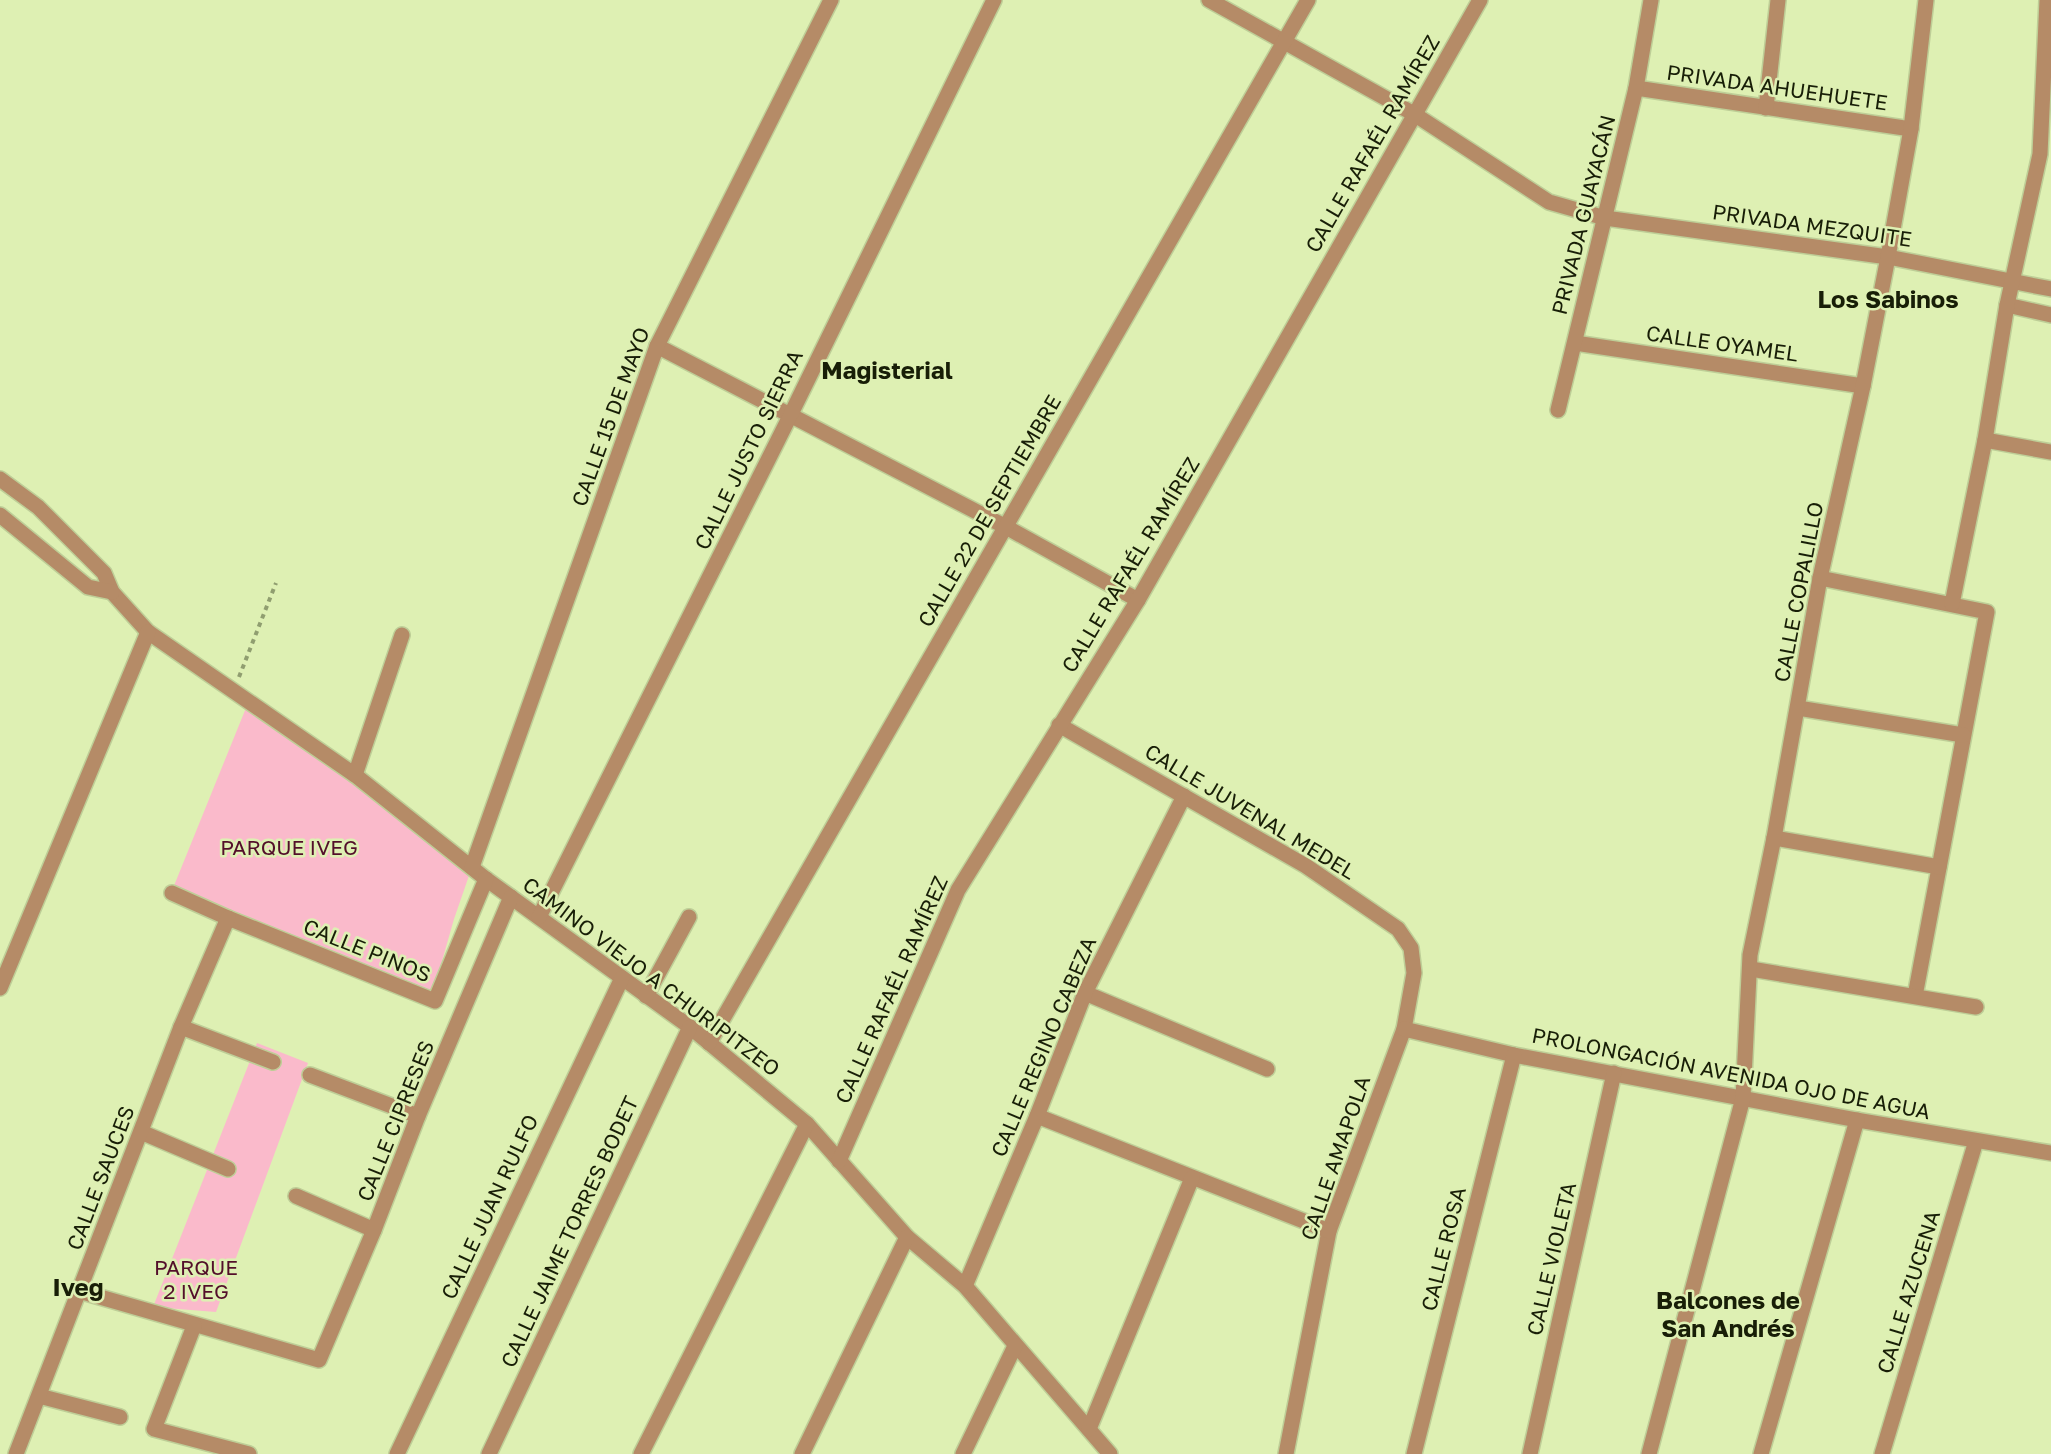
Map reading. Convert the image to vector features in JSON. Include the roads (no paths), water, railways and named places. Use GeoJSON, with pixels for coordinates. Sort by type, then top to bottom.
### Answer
{"type":"FeatureCollection","features":[{"type":"Feature","properties":{"kind":"street","name":"CALLE 15 DE MAYO"},"geometry":{"type":"LineString","coordinates":[[472,867],[657,346],[831,0]]}},
{"type":"Feature","properties":{"kind":"street","name":"CALLE JUSTO SIERRA"},"geometry":{"type":"LineString","coordinates":[[539,917],[790,416],[994,0]]}},
{"type":"Feature","properties":{"kind":"street","name":"PRIVADA MEZQUITE"},"geometry":{"type":"LineString","coordinates":[[1209,0],[1414,114],[1549,202],[1605,218],[1888,257],[2051,289]]}},
{"type":"Feature","properties":{"kind":"street","name":"CALLE 22 DE SEPTIEMBRE"},"geometry":{"type":"LineString","coordinates":[[709,1043],[1308,0]]}},
{"type":"Feature","properties":{"kind":"street","name":"CALLE RAFAÉL RAMÍREZ"},"geometry":{"type":"LineString","coordinates":[[839,1161],[958,890],[1138,600],[1480,0]]}},
{"type":"Feature","properties":{"kind":"street","name":"PRIVADA GUAYACÁN"},"geometry":{"type":"LineString","coordinates":[[1558,410],[1636,88],[1651,0]]}},
{"type":"Feature","properties":{"kind":"street"},"geometry":{"type":"LineString","coordinates":[[1766,108],[1778,0]]}},
{"type":"Feature","properties":{"kind":"street","name":"CALLE COPALILLO"},"geometry":{"type":"LineString","coordinates":[[1649,1454],[1743,1098],[1750,955],[1774,838],[1820,578],[1863,386],[1888,257],[1916,96],[1926,0]]}},
{"type":"Feature","properties":{"kind":"street"},"geometry":{"type":"LineString","coordinates":[[1952,604],[1985,440],[2007,305],[2045,155],[2046,0]]}},
{"type":"Feature","properties":{"kind":"street","name":"PRIVADA AHUEHUETE"},"geometry":{"type":"LineString","coordinates":[[1636,88],[1911,129]]}},
{"type":"Feature","properties":{"kind":"street"},"geometry":{"type":"LineString","coordinates":[[2007,305],[2051,315]]}},
{"type":"Feature","properties":{"kind":"street","name":"CALLE OYAMEL"},"geometry":{"type":"LineString","coordinates":[[1575,343],[1863,386]]}},
{"type":"Feature","properties":{"kind":"street"},"geometry":{"type":"LineString","coordinates":[[657,346],[1006,527],[1138,600]]}},
{"type":"Feature","properties":{"kind":"street"},"geometry":{"type":"LineString","coordinates":[[1985,440],[2051,452]]}},
{"type":"Feature","properties":{"kind":"street","name":"CAMINO VIEJO A CHURIPITZEO"},"geometry":{"type":"LineString","coordinates":[[0,479],[38,507],[104,573],[112,592],[148,632],[355,775],[486,879],[690,1027],[807,1124],[907,1237],[965,1286],[1110,1454]]}},
{"type":"Feature","properties":{"kind":"street"},"geometry":{"type":"LineString","coordinates":[[0,516],[88,587],[112,592]]}},
{"type":"Feature","properties":{"kind":"street"},"geometry":{"type":"LineString","coordinates":[[1820,578],[1987,612],[1915,996]]}},
{"type":"Feature","properties":{"kind":"street"},"geometry":{"type":"LineString","coordinates":[[0,988],[148,632]]}},
{"type":"Feature","properties":{"kind":"street"},"geometry":{"type":"LineString","coordinates":[[355,775],[402,635]]}},
{"type":"Feature","properties":{"kind":"street"},"geometry":{"type":"LineString","coordinates":[[1798,708],[1963,735]]}},
{"type":"Feature","properties":{"kind":"street","name":"CALLE JUVENAL MEDEL"},"geometry":{"type":"LineString","coordinates":[[1059,725],[1306,866],[1398,929],[1411,948]]}},
{"type":"Feature","properties":{"kind":"street","name":"CALLE REGINO CABEZA"},"geometry":{"type":"LineString","coordinates":[[965,1286],[1037,1116],[1085,993],[1184,796]]}},
{"type":"Feature","properties":{"kind":"street"},"geometry":{"type":"LineString","coordinates":[[1774,838],[1939,867]]}},
{"type":"Feature","properties":{"kind":"street","name":"CALLE PINOS"},"geometry":{"type":"LineString","coordinates":[[228,918],[435,1001],[486,879]]}},
{"type":"Feature","properties":{"kind":"street"},"geometry":{"type":"LineString","coordinates":[[172,893],[228,918]]}},
{"type":"Feature","properties":{"kind":"street","name":"CALLE CIPRESES"},"geometry":{"type":"LineString","coordinates":[[194,1326],[319,1360],[374,1230],[418,1116],[511,897]]}},
{"type":"Feature","properties":{"kind":"street"},"geometry":{"type":"LineString","coordinates":[[646,996],[688,917]]}},
{"type":"Feature","properties":{"kind":"street","name":"CALLE SAUCES"},"geometry":{"type":"LineString","coordinates":[[16,1454],[181,1028],[228,918]]}},
{"type":"Feature","properties":{"kind":"street","name":"CALLE AMAPOLA"},"geometry":{"type":"LineString","coordinates":[[1286,1454],[1329,1231],[1404,1029],[1414,973],[1411,948]]}},
{"type":"Feature","properties":{"kind":"street"},"geometry":{"type":"LineString","coordinates":[[1751,969],[1976,1007]]}},
{"type":"Feature","properties":{"kind":"street","name":"CALLE JUAN RULFO"},"geometry":{"type":"LineString","coordinates":[[397,1454],[622,978]]}},
{"type":"Feature","properties":{"kind":"street"},"geometry":{"type":"LineString","coordinates":[[1085,993],[1267,1069]]}},
{"type":"Feature","properties":{"kind":"street","name":"CALLE JAIME TORRES BODET"},"geometry":{"type":"LineString","coordinates":[[489,1454],[690,1027]]}},
{"type":"Feature","properties":{"kind":"street"},"geometry":{"type":"LineString","coordinates":[[181,1028],[273,1062]]}},
{"type":"Feature","properties":{"kind":"street","name":"PROLONGACIÓN AVENIDA OJO DE AGUA"},"geometry":{"type":"LineString","coordinates":[[1404,1029],[1514,1055],[1857,1120],[2051,1153]]}},
{"type":"Feature","properties":{"kind":"street","name":"CALLE ROSA"},"geometry":{"type":"LineString","coordinates":[[1414,1454],[1514,1055]]}},
{"type":"Feature","properties":{"kind":"street","name":"CALLE VIOLETA"},"geometry":{"type":"LineString","coordinates":[[1530,1454],[1614,1074]]}},
{"type":"Feature","properties":{"kind":"street"},"geometry":{"type":"LineString","coordinates":[[310,1075],[418,1116]]}},
{"type":"Feature","properties":{"kind":"street"},"geometry":{"type":"LineString","coordinates":[[1037,1116],[1329,1231]]}},
{"type":"Feature","properties":{"kind":"street"},"geometry":{"type":"LineString","coordinates":[[1761,1454],[1857,1120]]}},
{"type":"Feature","properties":{"kind":"street"},"geometry":{"type":"LineString","coordinates":[[641,1454],[807,1124]]}},
{"type":"Feature","properties":{"kind":"street"},"geometry":{"type":"LineString","coordinates":[[141,1132],[228,1169]]}},
{"type":"Feature","properties":{"kind":"street","name":"CALLE AZUCENA"},"geometry":{"type":"LineString","coordinates":[[1882,1454],[1976,1141]]}},
{"type":"Feature","properties":{"kind":"street"},"geometry":{"type":"LineString","coordinates":[[1089,1429],[1192,1178]]}},
{"type":"Feature","properties":{"kind":"street"},"geometry":{"type":"LineString","coordinates":[[296,1196],[374,1230]]}},
{"type":"Feature","properties":{"kind":"street"},"geometry":{"type":"LineString","coordinates":[[802,1454],[907,1237]]}},
{"type":"Feature","properties":{"kind":"street"},"geometry":{"type":"LineString","coordinates":[[79,1291],[194,1326],[154,1429],[249,1454]]}},
{"type":"Feature","properties":{"kind":"street"},"geometry":{"type":"LineString","coordinates":[[963,1454],[1015,1346]]}},
{"type":"Feature","properties":{"kind":"street"},"geometry":{"type":"LineString","coordinates":[[39,1396],[120,1418]]}},
{"type":"Feature","properties":{"kind":"district","name":"Los Sabinos"},"geometry":{"type":"Point","coordinates":[1888,300]}},
{"type":"Feature","properties":{"kind":"district","name":"Magisterial"},"geometry":{"type":"Point","coordinates":[887,371]}},
{"type":"Feature","properties":{"kind":"district","name":"Iveg"},"geometry":{"type":"Point","coordinates":[78,1288]}},
{"type":"Feature","properties":{"kind":"district","name":"Balcones de San Andrés"},"geometry":{"type":"Point","coordinates":[1728,1315]}},
{"type":"Feature","properties":{"kind":"park label","name":"PARQUE IVEG"},"geometry":{"type":"Point","coordinates":[289,848]}},
{"type":"Feature","properties":{"kind":"park label","name":"PARQUE 2 IVEG"},"geometry":{"type":"Point","coordinates":[196,1280]}}]}
